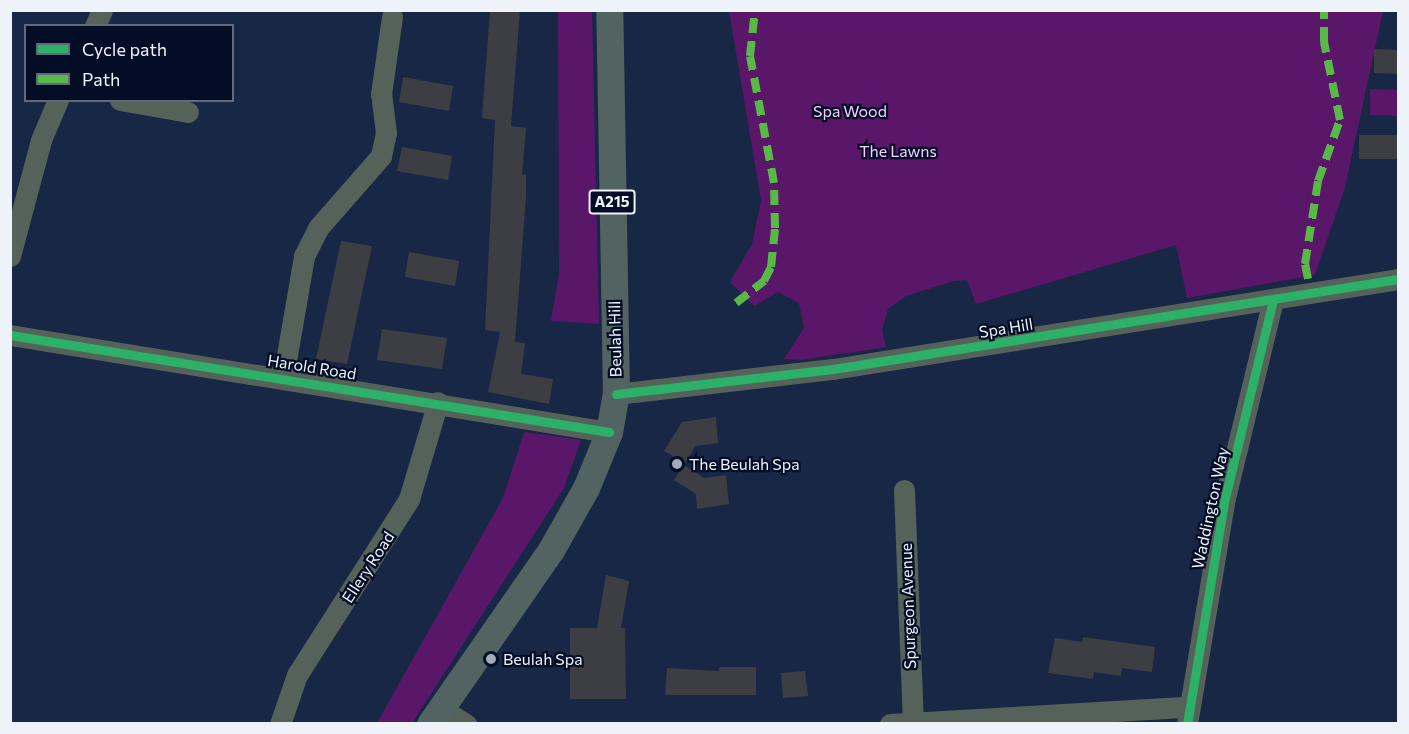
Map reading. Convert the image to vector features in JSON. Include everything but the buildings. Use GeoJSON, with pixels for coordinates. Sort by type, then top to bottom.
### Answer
{"type":"FeatureCollection","features":[{"type":"Feature","properties":{"kind":"main road","name":"Beulah Hill"},"geometry":{"type":"LineString","coordinates":[[435,716],[551,550],[586,488],[609,432],[616,394],[609,10]]}},
{"type":"Feature","properties":{"kind":"street"},"geometry":{"type":"LineString","coordinates":[[96,24],[102,10]]}},
{"type":"Feature","properties":{"kind":"street"},"geometry":{"type":"LineString","coordinates":[[284,378],[304,256],[318,228],[381,156],[386,134],[381,94],[392,17]]}},
{"type":"Feature","properties":{"kind":"street"},"geometry":{"type":"LineString","coordinates":[[10,256],[41,140],[57,102]]}},
{"type":"Feature","properties":{"kind":"street"},"geometry":{"type":"LineString","coordinates":[[131,102],[188,112]]}},
{"type":"Feature","properties":{"kind":"street","name":"Spa Hill"},"geometry":{"type":"LineString","coordinates":[[616,394],[788,376],[1398,279]]}},
{"type":"Feature","properties":{"kind":"street","name":"Waddington Way"},"geometry":{"type":"LineString","coordinates":[[1188,715],[1225,498],[1273,300]]}},
{"type":"Feature","properties":{"kind":"street","name":"Harold Road"},"geometry":{"type":"LineString","coordinates":[[10,335],[438,402],[609,432]]}},
{"type":"Feature","properties":{"kind":"street","name":"Ellery Road"},"geometry":{"type":"LineString","coordinates":[[280,723],[297,675],[409,499],[438,402]]}},
{"type":"Feature","properties":{"kind":"street","name":"Spurgeon Avenue"},"geometry":{"type":"LineString","coordinates":[[904,490],[913,723]]}},
{"type":"Feature","properties":{"kind":"street"},"geometry":{"type":"LineString","coordinates":[[890,723],[1188,715]]}},
{"type":"Feature","properties":{"kind":"street"},"geometry":{"type":"LineString","coordinates":[[435,716],[466,723]]}},
{"type":"Feature","properties":{"kind":"green space"},"geometry":{"type":"Polygon","coordinates":[[[558,11],[592,11],[599,324],[551,321],[559,274],[558,11]]]}},
{"type":"Feature","properties":{"kind":"green space","name":"The Lawns"},"geometry":{"type":"Polygon","coordinates":[[[729,11],[1383,11],[1345,187],[1315,275],[1187,298],[1176,245],[976,304],[967,280],[954,281],[906,296],[888,309],[882,330],[886,347],[801,360],[784,359],[804,328],[799,303],[778,292],[754,306],[730,282],[752,244],[761,200],[729,11]]]}},
{"type":"Feature","properties":{"kind":"green space"},"geometry":{"type":"Polygon","coordinates":[[[1370,89],[1398,90],[1398,116],[1370,115],[1370,89]]]}},
{"type":"Feature","properties":{"kind":"green space"},"geometry":{"type":"Polygon","coordinates":[[[524,432],[581,440],[564,488],[412,723],[377,723],[503,498],[524,432]]]}},
{"type":"Feature","properties":{"kind":"marked path"},"geometry":{"type":"LineString","coordinates":[[736,303],[764,281],[771,267],[775,228],[774,183],[750,56],[755,10]]}},
{"type":"Feature","properties":{"kind":"marked path"},"geometry":{"type":"LineString","coordinates":[[1308,279],[1305,264],[1318,181],[1340,120],[1324,42],[1324,10]]}},
{"type":"Feature","properties":{"kind":"cycle path"},"geometry":{"type":"LineString","coordinates":[[616,394],[833,369],[1398,279]]}},
{"type":"Feature","properties":{"kind":"cycle path"},"geometry":{"type":"LineString","coordinates":[[1187,724],[1225,498],[1273,300]]}},
{"type":"Feature","properties":{"kind":"cycle path"},"geometry":{"type":"LineString","coordinates":[[10,335],[609,432]]}},
{"type":"Feature","properties":{"kind":"place","name":"The Beulah Spa"},"geometry":{"type":"Point","coordinates":[677,464]}},
{"type":"Feature","properties":{"kind":"place","name":"Beulah Spa"},"geometry":{"type":"Point","coordinates":[491,659]}},
{"type":"Feature","properties":{"kind":"park label","name":"Spa Wood"},"geometry":{"type":"Point","coordinates":[850,111]}}]}
